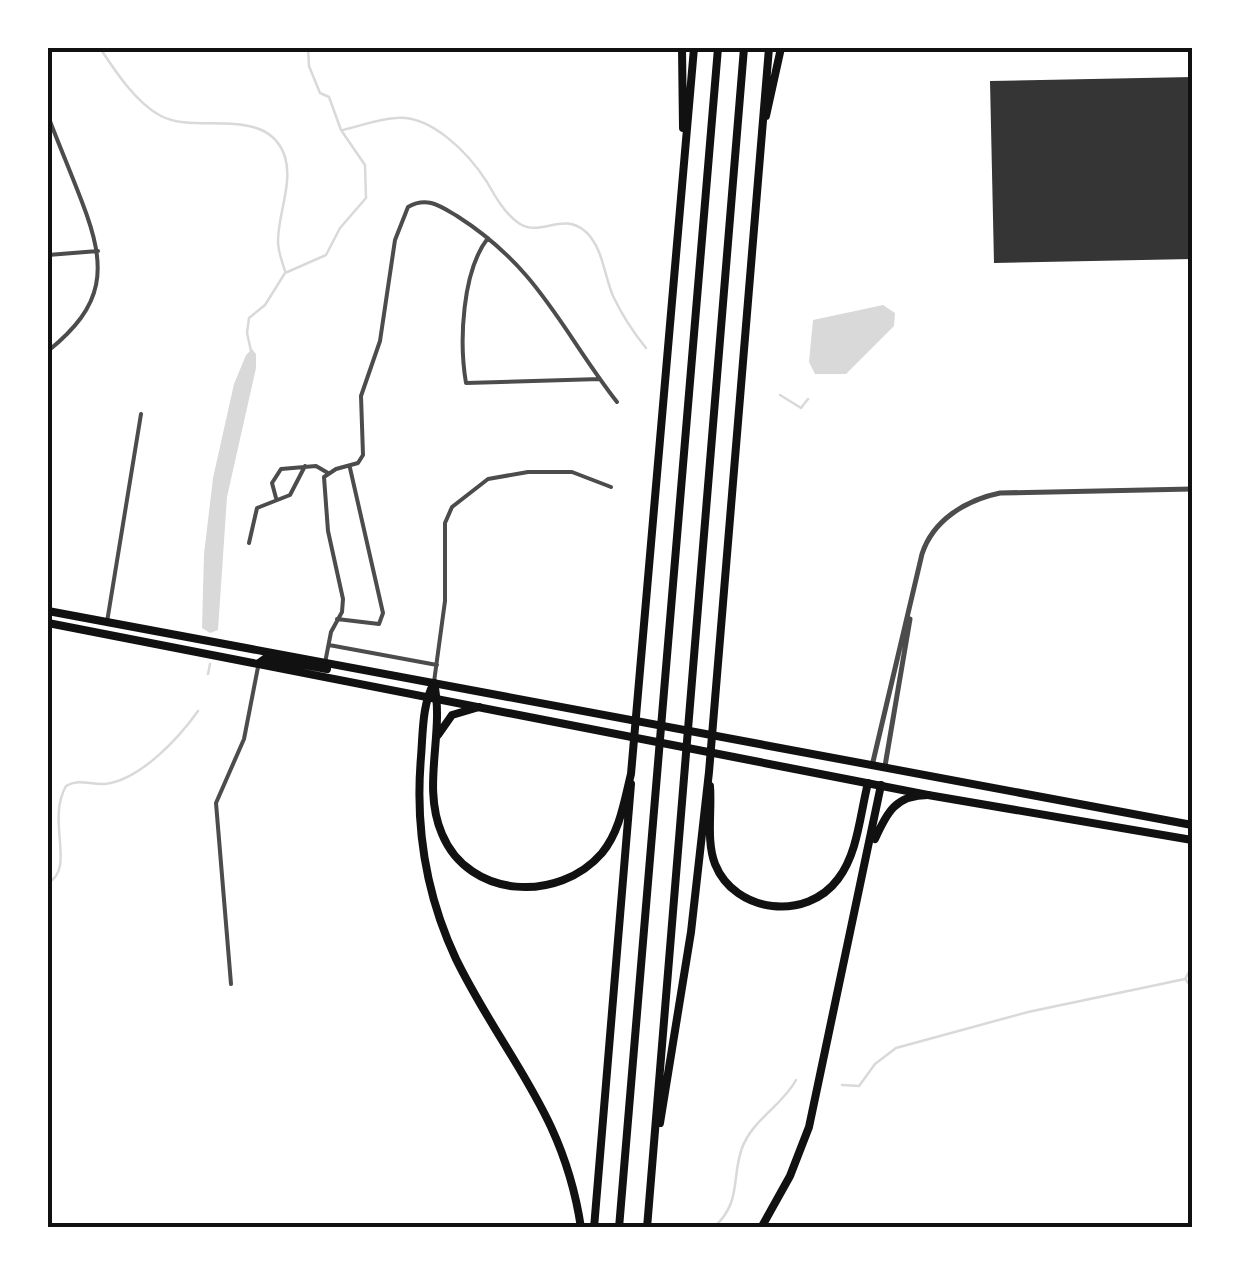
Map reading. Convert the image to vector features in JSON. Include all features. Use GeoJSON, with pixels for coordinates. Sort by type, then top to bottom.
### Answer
{"type":"FeatureCollection","features":[{"type":"Feature","properties":{"kind":"main road"},"geometry":{"type":"LineString","coordinates":[[682,48],[684,144]]}},
{"type":"Feature","properties":{"kind":"main road"},"geometry":{"type":"LineString","coordinates":[[594,1228],[694,48]]}},
{"type":"Feature","properties":{"kind":"main road"},"geometry":{"type":"LineString","coordinates":[[620,1228],[718,48]]}},
{"type":"Feature","properties":{"kind":"main road"},"geometry":{"type":"LineString","coordinates":[[647,1228],[744,48]]}},
{"type":"Feature","properties":{"kind":"main road"},"geometry":{"type":"LineString","coordinates":[[652,1172],[686,970],[709,772],[769,48]]}},
{"type":"Feature","properties":{"kind":"main road"},"geometry":{"type":"LineString","coordinates":[[761,129],[781,48]]}},
{"type":"Feature","properties":{"kind":"main road"},"geometry":{"type":"LineString","coordinates":[[48,611],[1192,825]]}},
{"type":"Feature","properties":{"kind":"main road"},"geometry":{"type":"LineString","coordinates":[[62,626],[64,614]]}},
{"type":"Feature","properties":{"kind":"main road"},"geometry":{"type":"LineString","coordinates":[[48,624],[928,794],[1192,840]]}},
{"type":"Feature","properties":{"kind":"main road"},"geometry":{"type":"LineString","coordinates":[[259,663],[266,658],[392,675]]}},
{"type":"Feature","properties":{"kind":"main road"},"geometry":{"type":"LineString","coordinates":[[434,683],[438,699],[433,793],[436,815],[447,845],[474,872],[507,886],[548,886],[573,876],[594,861],[613,837],[631,774]]}},
{"type":"Feature","properties":{"kind":"main road"},"geometry":{"type":"LineString","coordinates":[[434,683],[426,697],[420,808],[424,857],[436,906],[458,963],[552,1123],[573,1184],[581,1228]]}},
{"type":"Feature","properties":{"kind":"main road"},"geometry":{"type":"LineString","coordinates":[[435,744],[444,722],[452,715],[478,707]]}},
{"type":"Feature","properties":{"kind":"main road"},"geometry":{"type":"LineString","coordinates":[[709,772],[710,843],[720,873],[747,899],[776,907],[795,906],[817,898],[838,878],[852,852],[872,766]]}},
{"type":"Feature","properties":{"kind":"main road"},"geometry":{"type":"LineString","coordinates":[[761,1228],[790,1176],[809,1127],[884,768]]}},
{"type":"Feature","properties":{"kind":"main road"},"geometry":{"type":"LineString","coordinates":[[868,852],[897,802],[914,794],[928,794]]}},
{"type":"Feature","properties":{"kind":"street"},"geometry":{"type":"LineString","coordinates":[[48,116],[90,222],[98,251],[99,276],[88,308],[75,327],[48,351]]}},
{"type":"Feature","properties":{"kind":"street"},"geometry":{"type":"LineString","coordinates":[[48,143],[57,140]]}},
{"type":"Feature","properties":{"kind":"street"},"geometry":{"type":"LineString","coordinates":[[276,498],[272,490],[274,476],[282,469],[316,466],[328,473],[350,468],[363,455],[361,396],[380,341],[394,240],[408,207],[417,202],[432,202],[488,238],[544,294],[617,402]]}},
{"type":"Feature","properties":{"kind":"street"},"geometry":{"type":"LineString","coordinates":[[488,238],[474,258],[467,284],[466,383],[600,378]]}},
{"type":"Feature","properties":{"kind":"street"},"geometry":{"type":"LineString","coordinates":[[48,255],[98,251]]}},
{"type":"Feature","properties":{"kind":"street"},"geometry":{"type":"LineString","coordinates":[[107,622],[141,414]]}},
{"type":"Feature","properties":{"kind":"street"},"geometry":{"type":"LineString","coordinates":[[249,543],[257,508],[290,495],[305,466]]}},
{"type":"Feature","properties":{"kind":"street"},"geometry":{"type":"LineString","coordinates":[[338,620],[372,626],[382,620],[383,613],[350,468]]}},
{"type":"Feature","properties":{"kind":"street"},"geometry":{"type":"LineString","coordinates":[[434,683],[445,600],[445,523],[452,507],[480,482],[528,472],[572,472],[611,487]]}},
{"type":"Feature","properties":{"kind":"street"},"geometry":{"type":"LineString","coordinates":[[326,663],[342,599],[326,516],[323,486],[328,473]]}},
{"type":"Feature","properties":{"kind":"street"},"geometry":{"type":"LineString","coordinates":[[872,766],[902,631],[928,538],[951,514],[980,498],[1010,492],[1192,489]]}},
{"type":"Feature","properties":{"kind":"street"},"geometry":{"type":"LineString","coordinates":[[884,768],[910,611]]}},
{"type":"Feature","properties":{"kind":"street"},"geometry":{"type":"LineString","coordinates":[[329,644],[436,665]]}},
{"type":"Feature","properties":{"kind":"street"},"geometry":{"type":"LineString","coordinates":[[231,984],[216,803],[244,739],[259,663]]}},
{"type":"Feature","properties":{"kind":"shaded area"},"geometry":{"type":"Polygon","coordinates":[[[883,305],[895,313],[894,326],[846,374],[815,374],[809,362],[813,320],[883,305]]]}},
{"type":"Feature","properties":{"kind":"shaded area"},"geometry":{"type":"Polygon","coordinates":[[[252,349],[256,368],[227,497],[218,630],[210,633],[202,628],[204,554],[213,478],[234,384],[252,349]]]}},
{"type":"Feature","properties":{"kind":"building"},"geometry":{"type":"Polygon","coordinates":[[[1192,77],[1192,259],[994,263],[990,81],[1192,77]]]}},
{"type":"Feature","properties":{"kind":"waterway"},"geometry":{"type":"LineString","coordinates":[[100,48],[135,95],[161,116],[193,123],[248,126],[276,141],[287,167],[278,241],[285,271]]}},
{"type":"Feature","properties":{"kind":"waterway"},"geometry":{"type":"LineString","coordinates":[[251,351],[249,318],[265,305],[285,273],[326,255],[340,228],[366,198],[365,165],[341,130],[329,97],[320,93],[309,66],[308,48]]}},
{"type":"Feature","properties":{"kind":"waterway"},"geometry":{"type":"LineString","coordinates":[[343,130],[396,118],[423,123],[460,149],[505,211],[520,224],[536,228],[569,224],[586,232],[600,254],[616,303],[646,348]]}},
{"type":"Feature","properties":{"kind":"waterway"},"geometry":{"type":"LineString","coordinates":[[780,395],[801,408],[808,399]]}},
{"type":"Feature","properties":{"kind":"waterway"},"geometry":{"type":"LineString","coordinates":[[208,674],[210,664]]}},
{"type":"Feature","properties":{"kind":"waterway"},"geometry":{"type":"LineString","coordinates":[[48,883],[60,866],[59,814],[66,786],[80,782],[105,784],[132,775],[169,745],[198,711]]}},
{"type":"Feature","properties":{"kind":"waterway"},"geometry":{"type":"LineString","coordinates":[[842,1085],[859,1086],[875,1064],[896,1048],[1028,1012],[1185,979],[1192,967]]}},
{"type":"Feature","properties":{"kind":"waterway"},"geometry":{"type":"LineString","coordinates":[[1186,980],[1192,988]]}},
{"type":"Feature","properties":{"kind":"waterway"},"geometry":{"type":"LineString","coordinates":[[713,1228],[732,1200],[747,1138],[796,1080]]}}]}
